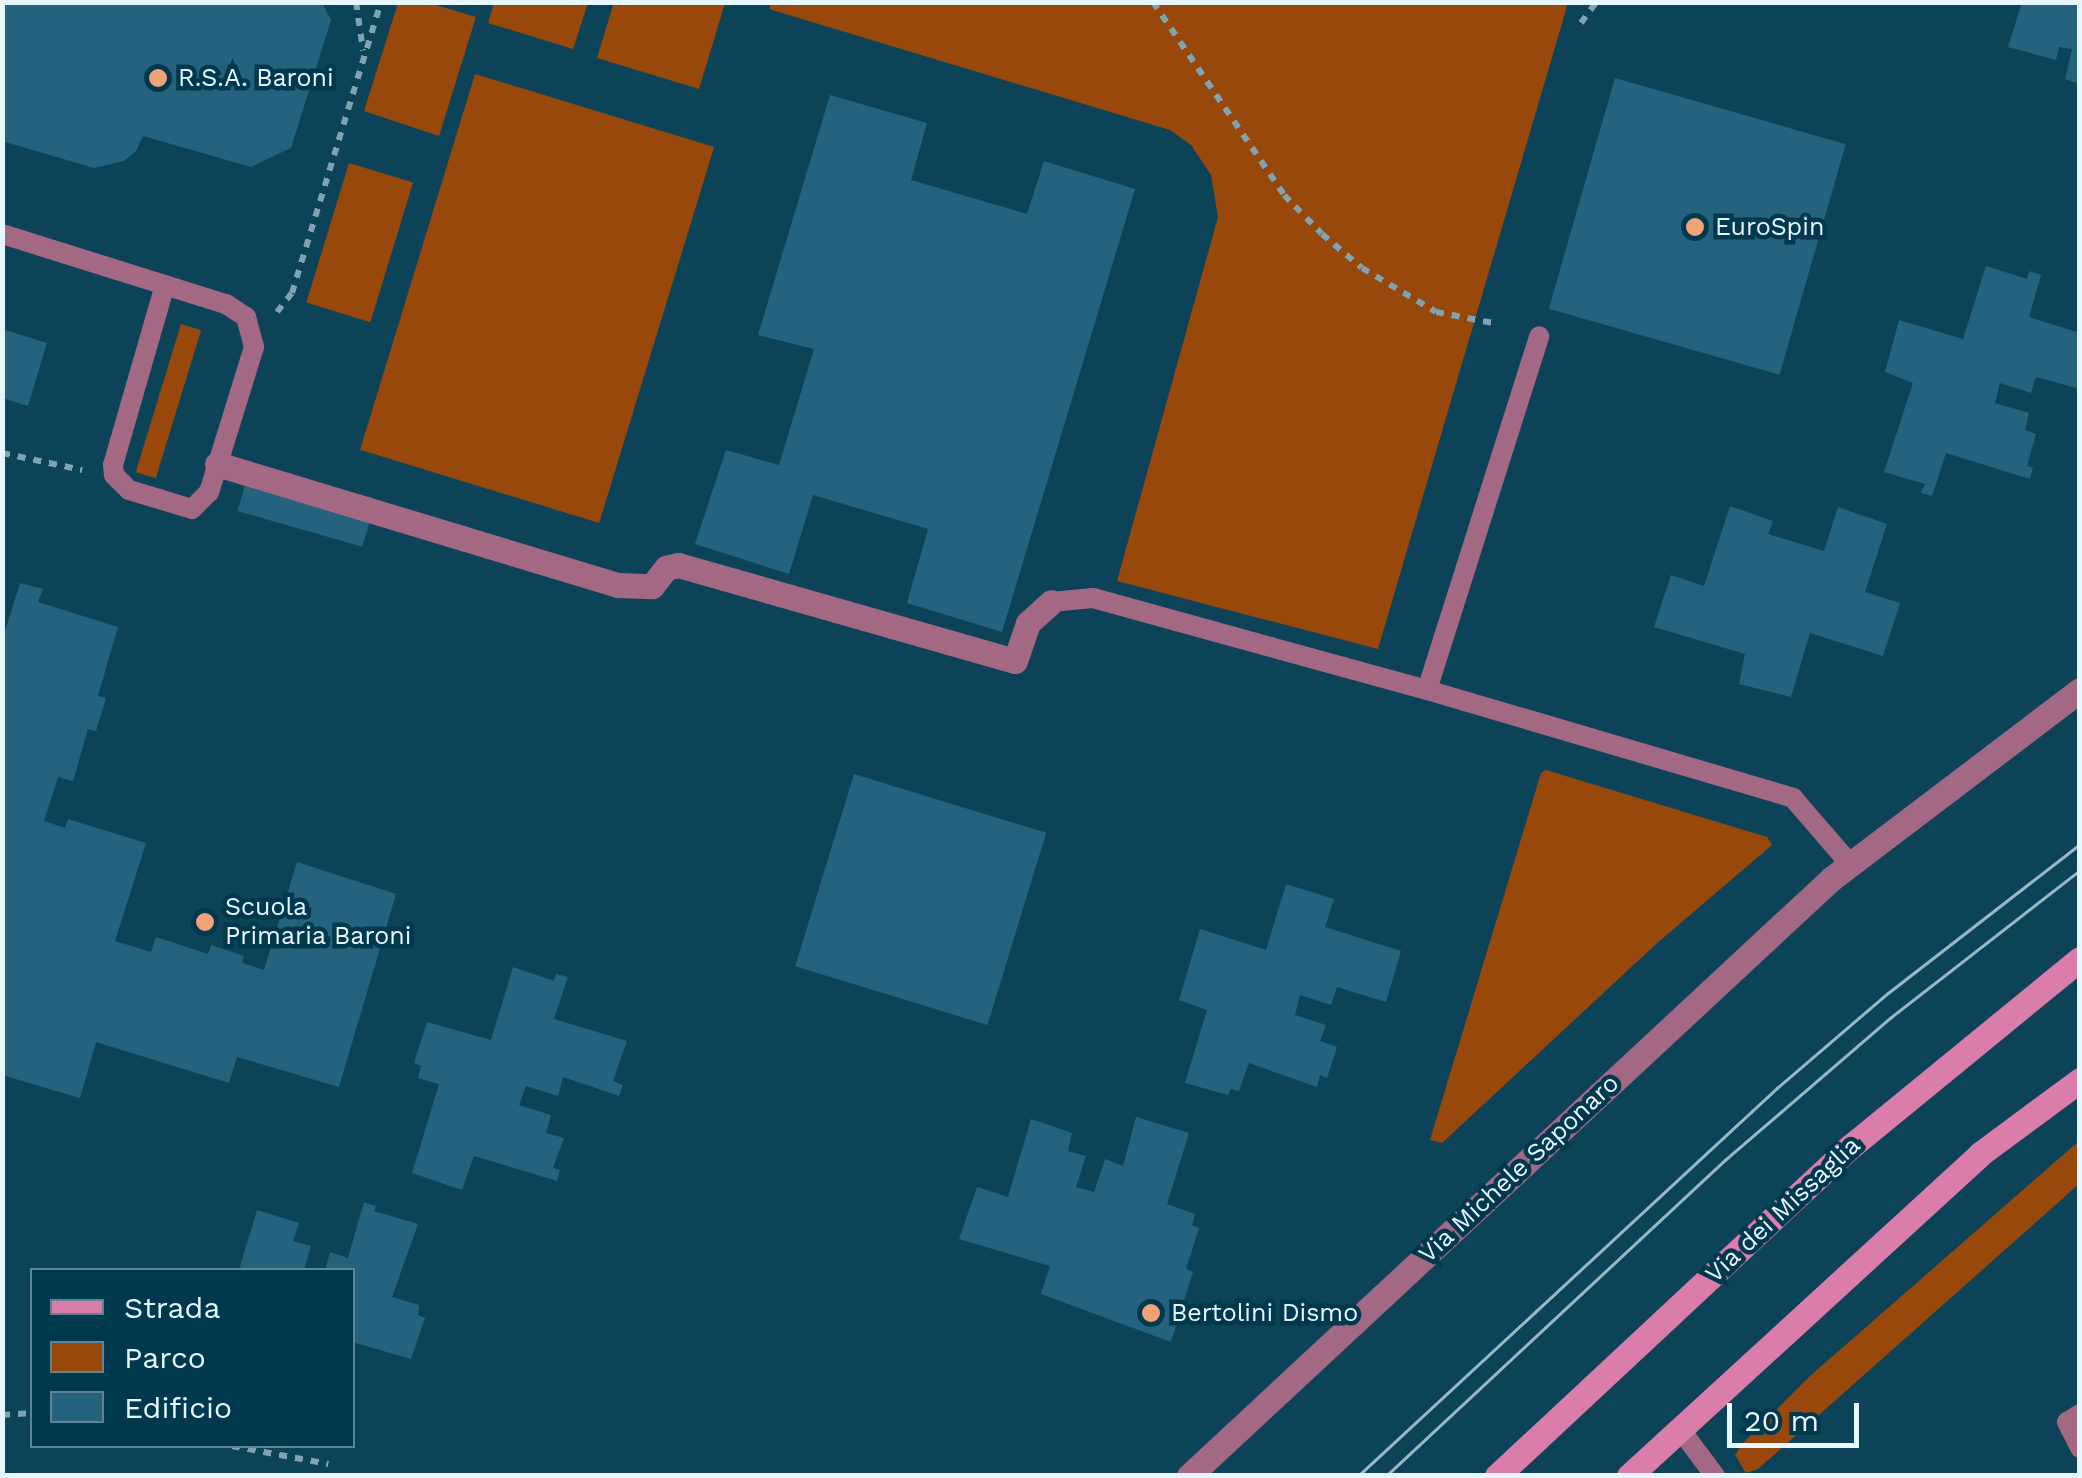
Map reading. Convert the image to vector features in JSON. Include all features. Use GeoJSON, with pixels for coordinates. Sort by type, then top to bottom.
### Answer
{"type":"FeatureCollection","features":[{"type":"Feature","properties":{"kind":"main road","name":"Via dei Missaglia"},"geometry":{"type":"LineString","coordinates":[[1497,1476],[1850,1147],[2080,958]]}},
{"type":"Feature","properties":{"kind":"main road"},"geometry":{"type":"LineString","coordinates":[[1630,1476],[1980,1154],[2080,1080]]}},
{"type":"Feature","properties":{"kind":"street"},"geometry":{"type":"LineString","coordinates":[[217,464],[618,585],[652,586],[666,568],[678,564],[1015,661],[1028,623],[1052,602]]}},
{"type":"Feature","properties":{"kind":"street","name":"Via Michele Saponaro"},"geometry":{"type":"LineString","coordinates":[[1190,1476],[1850,864],[2080,690]]}},
{"type":"Feature","properties":{"kind":"lane"},"geometry":{"type":"LineString","coordinates":[[2,234],[226,304],[237,309],[250,325],[254,347],[205,500],[192,509],[129,490],[114,475],[113,465],[165,285]]}},
{"type":"Feature","properties":{"kind":"lane"},"geometry":{"type":"LineString","coordinates":[[1427,690],[1539,336]]}},
{"type":"Feature","properties":{"kind":"lane"},"geometry":{"type":"LineString","coordinates":[[1052,602],[1093,598],[1427,690],[1794,798],[1850,864]]}},
{"type":"Feature","properties":{"kind":"lane"},"geometry":{"type":"LineString","coordinates":[[2080,1414],[2066,1422],[2080,1448]]}},
{"type":"Feature","properties":{"kind":"lane"},"geometry":{"type":"LineString","coordinates":[[1680,1429],[1715,1476]]}},
{"type":"Feature","properties":{"kind":"path"},"geometry":{"type":"LineString","coordinates":[[356,2],[364,59]]}},
{"type":"Feature","properties":{"kind":"path"},"geometry":{"type":"LineString","coordinates":[[250,325],[275,314],[292,292],[382,2]]}},
{"type":"Feature","properties":{"kind":"path"},"geometry":{"type":"LineString","coordinates":[[1153,2],[1284,194],[1322,234],[1362,268],[1436,312],[1494,323]]}},
{"type":"Feature","properties":{"kind":"path"},"geometry":{"type":"LineString","coordinates":[[1581,23],[1596,2]]}},
{"type":"Feature","properties":{"kind":"path"},"geometry":{"type":"LineString","coordinates":[[2,453],[83,470],[113,465]]}},
{"type":"Feature","properties":{"kind":"path"},"geometry":{"type":"LineString","coordinates":[[2,1415],[30,1413]]}},
{"type":"Feature","properties":{"kind":"path"},"geometry":{"type":"LineString","coordinates":[[243,1448],[328,1464]]}},
{"type":"Feature","properties":{"kind":"green space"},"geometry":{"type":"Polygon","coordinates":[[[494,2],[588,3],[573,49],[488,23],[494,2]]]}},
{"type":"Feature","properties":{"kind":"green space"},"geometry":{"type":"Polygon","coordinates":[[[614,2],[725,3],[699,89],[597,58],[614,2]]]}},
{"type":"Feature","properties":{"kind":"green space"},"geometry":{"type":"Polygon","coordinates":[[[771,2],[1568,3],[1378,649],[1117,581],[1218,217],[1211,175],[1191,145],[1170,130],[769,9],[771,2]]]}},
{"type":"Feature","properties":{"kind":"green space"},"geometry":{"type":"Polygon","coordinates":[[[398,3],[429,3],[476,17],[439,136],[364,111],[398,3]]]}},
{"type":"Feature","properties":{"kind":"green space"},"geometry":{"type":"Polygon","coordinates":[[[475,74],[714,147],[599,523],[360,450],[475,74]]]}},
{"type":"Feature","properties":{"kind":"green space"},"geometry":{"type":"Polygon","coordinates":[[[349,163],[413,183],[370,322],[306,303],[349,163]]]}},
{"type":"Feature","properties":{"kind":"green space"},"geometry":{"type":"Polygon","coordinates":[[[181,324],[201,330],[156,478],[136,472],[181,324]]]}},
{"type":"Feature","properties":{"kind":"green space"},"geometry":{"type":"Polygon","coordinates":[[[1546,770],[1767,837],[1772,845],[1655,945],[1442,1143],[1430,1140],[1541,773],[1546,770]]]}},
{"type":"Feature","properties":{"kind":"green space"},"geometry":{"type":"Polygon","coordinates":[[[2079,1141],[2079,1184],[1758,1469],[1746,1473],[1735,1455],[1810,1376],[2079,1141]]]}},
{"type":"Feature","properties":{"kind":"building","name":"R.S.A. Baroni"},"geometry":{"type":"Polygon","coordinates":[[[2,2],[322,2],[331,20],[291,148],[251,167],[143,136],[136,151],[124,161],[94,168],[2,141],[2,2]]]}},
{"type":"Feature","properties":{"kind":"building"},"geometry":{"type":"Polygon","coordinates":[[[2022,2],[2080,2],[2080,84],[2065,79],[2072,49],[2059,47],[2056,60],[2008,47],[2022,2]]]}},
{"type":"Feature","properties":{"kind":"building","name":"EuroSpin"},"geometry":{"type":"Polygon","coordinates":[[[1615,78],[1846,144],[1780,375],[1549,309],[1615,78]]]}},
{"type":"Feature","properties":{"kind":"building"},"geometry":{"type":"Polygon","coordinates":[[[830,95],[927,123],[911,180],[1027,214],[1044,161],[1135,189],[1002,632],[907,603],[928,529],[813,495],[789,574],[695,544],[726,450],[779,465],[814,349],[758,335],[830,95]]]}},
{"type":"Feature","properties":{"kind":"building"},"geometry":{"type":"Polygon","coordinates":[[[1986,266],[2027,279],[2029,271],[2041,275],[2029,317],[2080,333],[2080,389],[2036,377],[2031,393],[2000,383],[1995,403],[2029,413],[2025,430],[2036,434],[2027,466],[2033,468],[2030,479],[1946,453],[1932,496],[1921,493],[1925,484],[1884,472],[1913,383],[1885,372],[1899,320],[1963,339],[1986,266]]]}},
{"type":"Feature","properties":{"kind":"building"},"geometry":{"type":"Polygon","coordinates":[[[2,329],[47,343],[28,406],[2,398],[2,329]]]}},
{"type":"Feature","properties":{"kind":"building"},"geometry":{"type":"Polygon","coordinates":[[[245,485],[370,521],[363,547],[238,511],[245,485]]]}},
{"type":"Feature","properties":{"kind":"building"},"geometry":{"type":"Polygon","coordinates":[[[1730,506],[1773,521],[1768,534],[1824,551],[1838,507],[1887,524],[1865,592],[1900,603],[1883,656],[1810,633],[1791,697],[1739,684],[1745,654],[1654,627],[1671,575],[1704,586],[1730,506]]]}},
{"type":"Feature","properties":{"kind":"building"},"geometry":{"type":"Polygon","coordinates":[[[20,583],[43,589],[38,602],[118,627],[98,696],[106,698],[96,731],[88,729],[73,781],[58,777],[44,821],[65,828],[68,819],[146,843],[115,941],[151,952],[156,937],[208,954],[211,945],[244,956],[242,963],[264,970],[297,862],[396,894],[339,1087],[237,1057],[229,1083],[96,1042],[80,1098],[2,1075],[2,641],[20,583]]]}},
{"type":"Feature","properties":{"kind":"building"},"geometry":{"type":"Polygon","coordinates":[[[854,774],[1046,833],[987,1025],[795,966],[854,774]]]}},
{"type":"Feature","properties":{"kind":"building"},"geometry":{"type":"Polygon","coordinates":[[[1286,884],[1334,899],[1325,927],[1401,951],[1386,1002],[1337,987],[1331,1005],[1300,995],[1295,1015],[1326,1025],[1320,1041],[1337,1047],[1327,1078],[1320,1075],[1317,1087],[1249,1063],[1239,1091],[1231,1089],[1228,1095],[1185,1083],[1207,1010],[1179,1000],[1200,929],[1266,950],[1286,884]]]}},
{"type":"Feature","properties":{"kind":"building"},"geometry":{"type":"Polygon","coordinates":[[[513,967],[554,981],[556,974],[568,977],[554,1019],[627,1041],[613,1081],[623,1085],[619,1096],[563,1077],[558,1096],[526,1086],[519,1105],[551,1115],[546,1133],[564,1138],[553,1168],[560,1170],[557,1181],[474,1156],[462,1190],[412,1173],[439,1084],[418,1078],[421,1066],[414,1063],[427,1022],[491,1040],[513,967]]]}},
{"type":"Feature","properties":{"kind":"building"},"geometry":{"type":"Polygon","coordinates":[[[1136,1117],[1189,1133],[1167,1204],[1195,1214],[1192,1225],[1199,1228],[1186,1269],[1193,1272],[1171,1342],[1041,1294],[1050,1266],[959,1239],[977,1187],[1008,1197],[1031,1119],[1072,1133],[1068,1151],[1086,1156],[1076,1187],[1094,1192],[1105,1159],[1123,1166],[1136,1117]]]}},
{"type":"Feature","properties":{"kind":"building"},"geometry":{"type":"Polygon","coordinates":[[[364,1202],[376,1206],[374,1211],[418,1224],[392,1297],[419,1305],[418,1315],[425,1318],[411,1359],[355,1343],[355,1268],[326,1268],[330,1252],[348,1258],[364,1202]]]}},
{"type":"Feature","properties":{"kind":"building"},"geometry":{"type":"Polygon","coordinates":[[[257,1210],[299,1223],[293,1241],[311,1246],[305,1268],[240,1268],[257,1210]]]}},
{"type":"Feature","properties":{"kind":"tram line"},"geometry":{"type":"LineString","coordinates":[[1358,1476],[1777,1088],[1888,993],[2080,844]]}},
{"type":"Feature","properties":{"kind":"tram line"},"geometry":{"type":"LineString","coordinates":[[1386,1476],[1725,1160],[1890,1018],[2080,870]]}},
{"type":"Feature","properties":{"kind":"place","name":"R.S.A. Baroni"},"geometry":{"type":"Point","coordinates":[158,78]}},
{"type":"Feature","properties":{"kind":"place","name":"EuroSpin"},"geometry":{"type":"Point","coordinates":[1695,227]}},
{"type":"Feature","properties":{"kind":"place","name":"Scuola Primaria Baroni"},"geometry":{"type":"Point","coordinates":[205,922]}},
{"type":"Feature","properties":{"kind":"place","name":"Bertolini Dismo"},"geometry":{"type":"Point","coordinates":[1151,1313]}}]}
